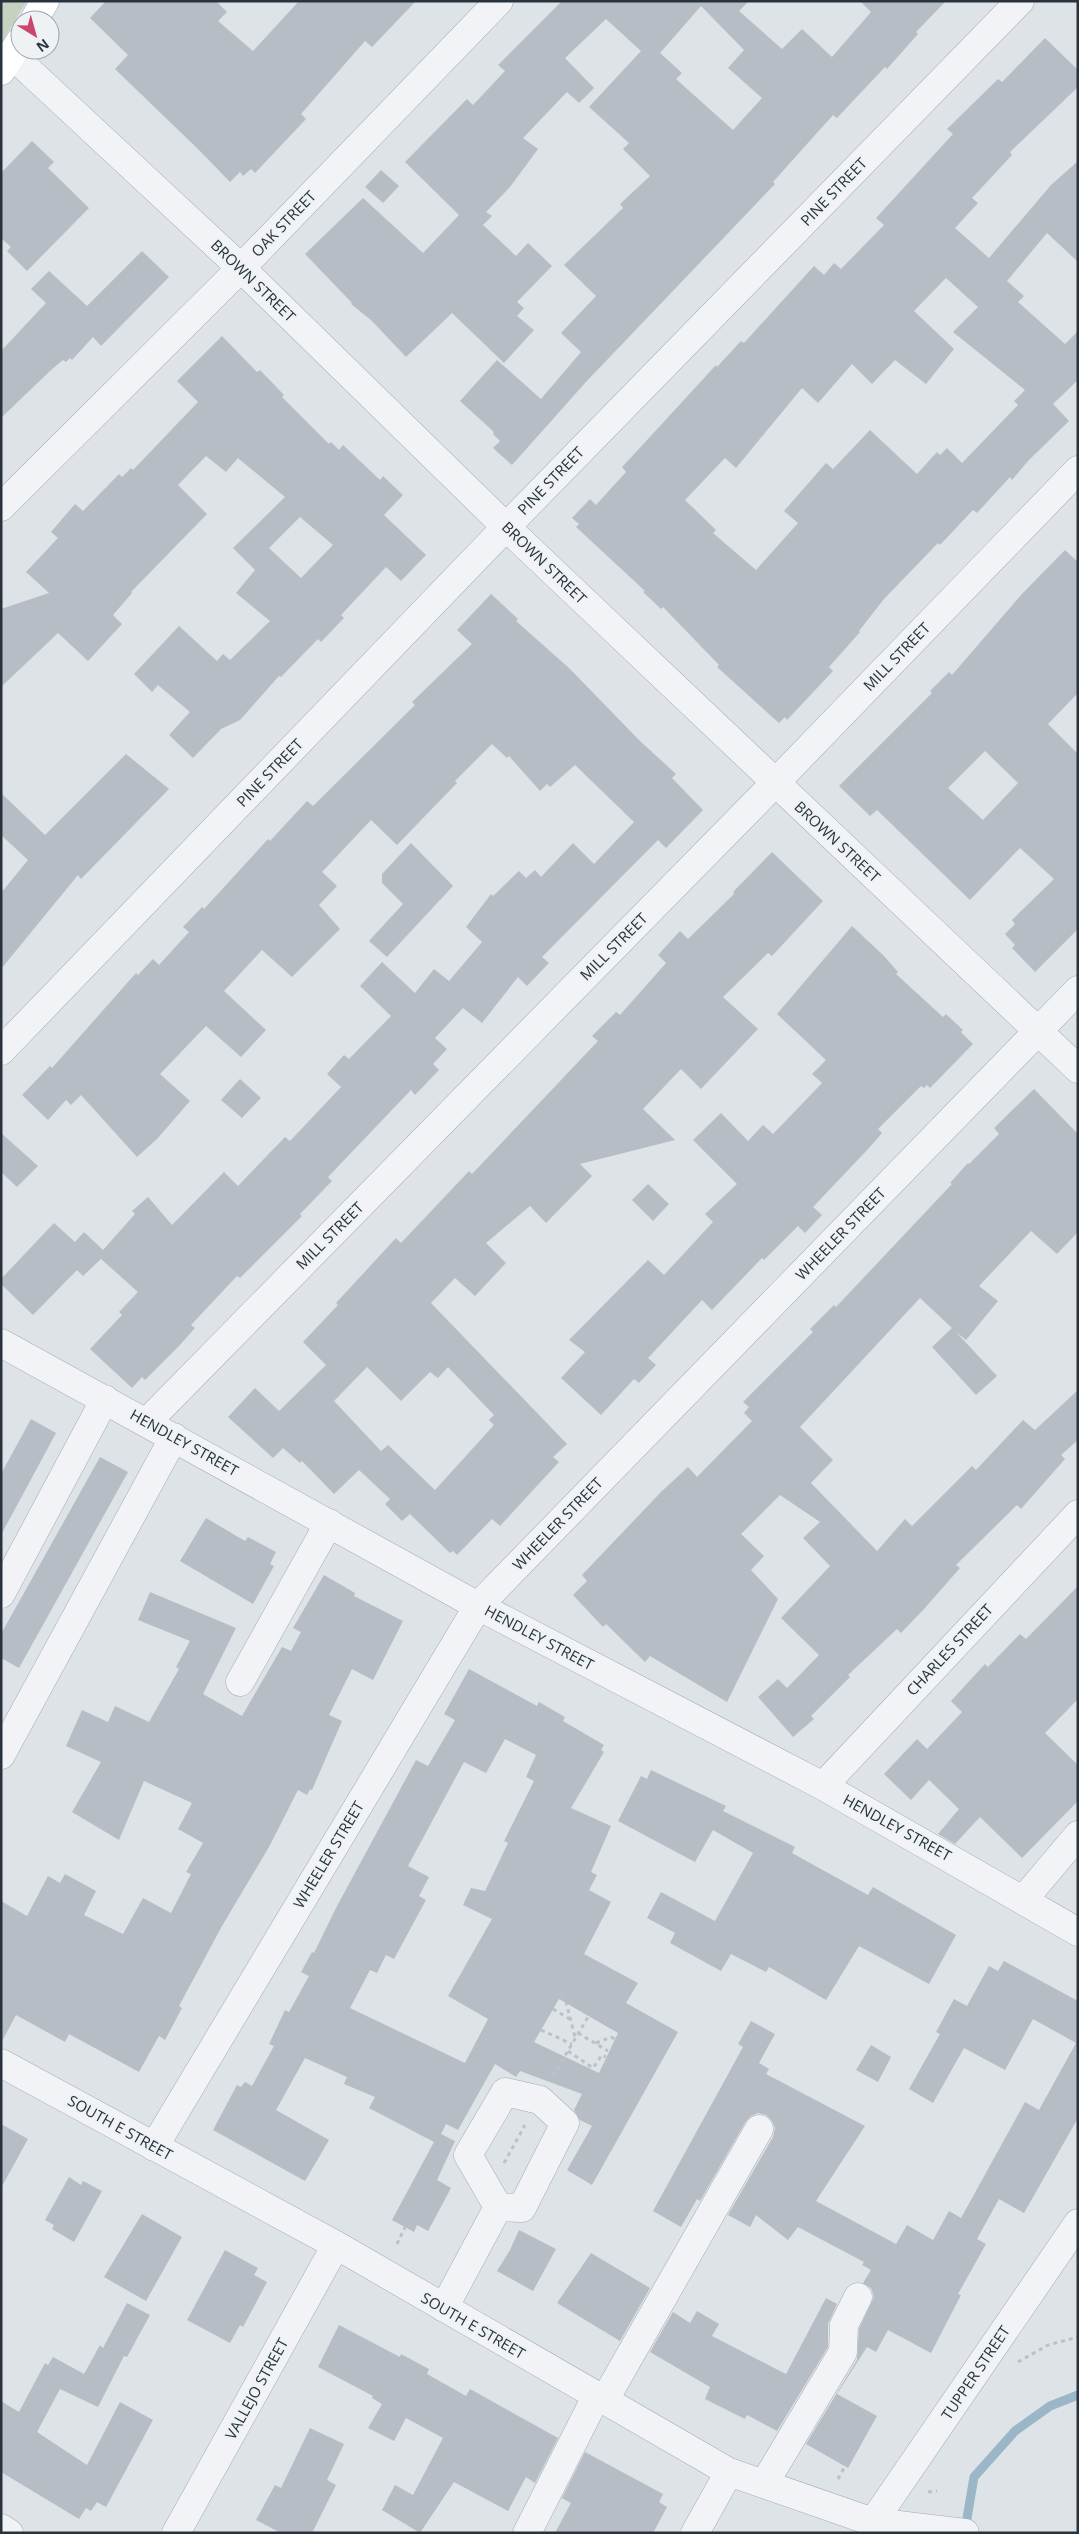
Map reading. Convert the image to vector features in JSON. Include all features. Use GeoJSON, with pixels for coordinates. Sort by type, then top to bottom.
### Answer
{"type":"FeatureCollection","features":[{"type":"Feature","properties":{"kind":"street","name":"OAK STREET"},"geometry":{"type":"LineString","coordinates":[[1,507],[241,268],[499,1]]}},
{"type":"Feature","properties":{"kind":"street","name":"PINE STREET"},"geometry":{"type":"LineString","coordinates":[[1,1051],[506,528],[1020,1]]}},
{"type":"Feature","properties":{"kind":"street","name":"BROWN STREET"},"geometry":{"type":"LineString","coordinates":[[15,60],[241,268],[506,528],[1078,1069]]}},
{"type":"Feature","properties":{"kind":"street","name":"MILL STREET"},"geometry":{"type":"LineString","coordinates":[[147,1422],[775,783],[1078,470]]}},
{"type":"Feature","properties":{"kind":"street","name":"WHEELER STREET"},"geometry":{"type":"LineString","coordinates":[[154,2146],[478,1606],[1078,990]]}},
{"type":"Feature","properties":{"kind":"street","name":"HENDLEY STREET"},"geometry":{"type":"LineString","coordinates":[[1,1343],[478,1606],[823,1786],[1024,1899],[1078,1932]]}},
{"type":"Feature","properties":{"kind":"street"},"geometry":{"type":"LineString","coordinates":[[1,1594],[105,1399]]}},
{"type":"Feature","properties":{"kind":"street"},"geometry":{"type":"LineString","coordinates":[[1,1755],[174,1437]]}},
{"type":"Feature","properties":{"kind":"street","name":"CHARLES STREET"},"geometry":{"type":"LineString","coordinates":[[823,1786],[1078,1514]]}},
{"type":"Feature","properties":{"kind":"street"},"geometry":{"type":"LineString","coordinates":[[240,1682],[329,1523]]}},
{"type":"Feature","properties":{"kind":"street"},"geometry":{"type":"LineString","coordinates":[[1024,1899],[1078,1836]]}},
{"type":"Feature","properties":{"kind":"street","name":"SOUTH E STREET"},"geometry":{"type":"LineString","coordinates":[[1,2063],[336,2245],[729,2472],[876,2526],[934,2529],[965,2533]]}},
{"type":"Feature","properties":{"kind":"street"},"geometry":{"type":"LineString","coordinates":[[527,2533],[600,2399],[759,2129]]}},
{"type":"Feature","properties":{"kind":"street"},"geometry":{"type":"LineString","coordinates":[[444,2308],[498,2207]]}},
{"type":"Feature","properties":{"kind":"street","name":"TUPPER STREET"},"geometry":{"type":"LineString","coordinates":[[876,2526],[1078,2223]]}},
{"type":"Feature","properties":{"kind":"street","name":"VALLEJO STREET"},"geometry":{"type":"LineString","coordinates":[[176,2533],[336,2245]]}},
{"type":"Feature","properties":{"kind":"street"},"geometry":{"type":"LineString","coordinates":[[764,2484],[843,2352],[844,2325],[858,2297]]}},
{"type":"Feature","properties":{"kind":"street"},"geometry":{"type":"LineString","coordinates":[[694,2533],[729,2472]]}},
{"type":"Feature","properties":{"kind":"street"},"geometry":{"type":"LineString","coordinates":[[1,2528],[9,2533]]}},
{"type":"Feature","properties":{"kind":"path"},"geometry":{"type":"LineString","coordinates":[[561,1995],[566,2002],[576,2038]]}},
{"type":"Feature","properties":{"kind":"path"},"geometry":{"type":"LineString","coordinates":[[553,2009],[570,2020]]}},
{"type":"Feature","properties":{"kind":"path"},"geometry":{"type":"LineString","coordinates":[[550,2082],[588,2017]]}},
{"type":"Feature","properties":{"kind":"path"},"geometry":{"type":"LineString","coordinates":[[541,2030],[572,2044]]}},
{"type":"Feature","properties":{"kind":"path"},"geometry":{"type":"LineString","coordinates":[[578,2033],[608,2051]]}},
{"type":"Feature","properties":{"kind":"path"},"geometry":{"type":"LineString","coordinates":[[595,2044],[611,2037],[615,2038]]}},
{"type":"Feature","properties":{"kind":"path"},"geometry":{"type":"LineString","coordinates":[[568,2051],[593,2068],[602,2055],[606,2056]]}},
{"type":"Feature","properties":{"kind":"path"},"geometry":{"type":"LineString","coordinates":[[502,2166],[522,2134],[527,2122]]}},
{"type":"Feature","properties":{"kind":"path"},"geometry":{"type":"LineString","coordinates":[[397,2244],[406,2227]]}},
{"type":"Feature","properties":{"kind":"path"},"geometry":{"type":"LineString","coordinates":[[1010,2366],[1048,2345],[1078,2337]]}},
{"type":"Feature","properties":{"kind":"path"},"geometry":{"type":"LineString","coordinates":[[838,2479],[845,2466]]}},
{"type":"Feature","properties":{"kind":"path"},"geometry":{"type":"LineString","coordinates":[[928,2492],[937,2491]]}},
{"type":"Feature","properties":{"kind":"green space"},"geometry":{"type":"Polygon","coordinates":[[[1,1],[27,1],[21,10],[10,10],[10,28],[1,43],[1,1]]]}},
{"type":"Feature","properties":{"kind":"building"},"geometry":{"type":"Polygon","coordinates":[[[106,1],[216,1],[227,12],[218,21],[253,51],[299,1],[416,1],[372,47],[365,41],[301,114],[306,119],[255,173],[251,169],[243,176],[240,172],[230,182],[115,69],[128,55],[90,18],[106,1]]]}},
{"type":"Feature","properties":{"kind":"building"},"geometry":{"type":"Polygon","coordinates":[[[562,1],[749,1],[739,11],[782,49],[802,29],[832,57],[871,12],[860,1],[946,1],[916,32],[918,34],[887,69],[885,67],[837,118],[833,115],[773,182],[775,184],[585,383],[512,465],[493,448],[500,441],[493,434],[494,432],[460,401],[497,360],[541,399],[581,352],[561,333],[596,296],[564,265],[623,208],[620,204],[650,176],[623,149],[629,143],[589,107],[641,51],[606,19],[565,58],[594,88],[579,103],[567,92],[523,138],[538,149],[510,187],[486,212],[492,216],[483,225],[516,256],[528,243],[552,266],[517,302],[524,308],[517,316],[534,330],[504,363],[452,313],[406,357],[372,321],[351,304],[305,254],[363,198],[423,253],[459,215],[405,162],[467,99],[473,105],[505,71],[498,65],[562,1]],[[701,6],[660,53],[682,73],[676,79],[733,130],[762,98],[728,68],[744,50],[701,6]]]}},
{"type":"Feature","properties":{"kind":"building"},"geometry":{"type":"Polygon","coordinates":[[[1045,38],[1078,70],[1078,87],[1010,152],[1012,155],[972,198],[978,203],[955,228],[989,258],[1051,185],[1078,161],[1078,262],[1047,233],[1007,281],[1024,296],[1018,302],[1065,344],[1078,331],[1078,380],[1053,404],[1069,421],[1028,461],[1012,480],[1010,477],[977,513],[973,510],[884,599],[860,632],[829,667],[833,671],[787,720],[785,717],[779,723],[717,667],[719,665],[663,607],[661,609],[643,592],[645,591],[576,527],[579,524],[572,518],[590,499],[596,505],[626,472],[622,467],[716,365],[717,367],[741,341],[744,343],[814,266],[824,275],[834,263],[841,269],[884,225],[876,218],[953,134],[947,129],[998,79],[1002,82],[1045,38]],[[946,278],[914,311],[954,349],[926,384],[895,360],[872,384],[852,364],[818,403],[802,388],[736,468],[725,458],[685,500],[716,530],[713,533],[756,570],[798,523],[784,511],[826,463],[833,469],[870,430],[917,474],[937,452],[940,455],[947,448],[962,463],[1018,405],[1014,401],[1025,390],[953,332],[978,307],[946,278]]]}},
{"type":"Feature","properties":{"kind":"building"},"geometry":{"type":"Polygon","coordinates":[[[32,141],[54,162],[48,168],[89,208],[27,271],[7,251],[11,247],[1,238],[1,173],[32,141]]]}},
{"type":"Feature","properties":{"kind":"building"},"geometry":{"type":"Polygon","coordinates":[[[381,170],[399,186],[383,203],[365,187],[381,170]]]}},
{"type":"Feature","properties":{"kind":"building"},"geometry":{"type":"Polygon","coordinates":[[[142,251],[169,277],[101,346],[93,337],[72,360],[70,358],[66,362],[63,360],[1,418],[1,351],[46,303],[31,289],[49,271],[87,306],[142,251]]]}},
{"type":"Feature","properties":{"kind":"building"},"geometry":{"type":"Polygon","coordinates":[[[222,336],[257,372],[260,370],[284,395],[282,397],[329,444],[331,442],[339,450],[343,445],[380,480],[383,476],[403,495],[384,515],[426,555],[401,581],[386,567],[341,615],[344,618],[321,642],[318,639],[281,677],[279,676],[240,720],[221,729],[193,758],[169,735],[190,712],[158,685],[152,692],[134,674],[179,626],[217,661],[223,654],[230,660],[270,621],[236,593],[255,570],[233,548],[285,497],[238,458],[226,472],[206,456],[178,485],[207,514],[131,592],[113,615],[122,624],[88,661],[58,633],[1,687],[1,609],[49,593],[26,572],[58,538],[51,532],[75,504],[83,511],[119,474],[122,477],[131,468],[133,470],[198,402],[177,381],[222,336]],[[300,517],[269,548],[301,578],[333,545],[300,517]]]}},
{"type":"Feature","properties":{"kind":"building"},"geometry":{"type":"Polygon","coordinates":[[[1065,550],[1078,562],[1078,693],[1048,724],[1078,754],[1078,929],[1035,972],[1012,948],[1015,945],[1005,934],[1015,924],[1012,920],[1054,879],[1020,848],[970,900],[877,810],[870,816],[839,786],[932,693],[930,691],[949,672],[952,675],[1021,595],[1065,550]],[[985,751],[948,788],[983,820],[1018,783],[985,751]]]}},
{"type":"Feature","properties":{"kind":"building"},"geometry":{"type":"Polygon","coordinates":[[[491,594],[518,619],[516,621],[569,668],[640,741],[676,774],[672,778],[703,810],[666,848],[658,840],[542,957],[549,963],[527,986],[518,977],[482,1023],[463,1008],[435,1038],[447,1049],[433,1064],[439,1070],[415,1095],[411,1090],[328,1177],[332,1181],[300,1214],[302,1216],[240,1278],[237,1276],[191,1325],[195,1328],[179,1346],[145,1380],[142,1377],[132,1388],[90,1349],[122,1315],[119,1312],[138,1292],[101,1259],[83,1276],[77,1270],[33,1315],[1,1284],[1,1279],[54,1223],[75,1242],[84,1232],[103,1250],[135,1214],[132,1211],[148,1197],[172,1225],[224,1172],[238,1186],[285,1137],[290,1141],[341,1087],[327,1074],[344,1055],[349,1059],[391,1016],[360,986],[382,962],[415,993],[434,969],[449,981],[482,942],[466,927],[491,894],[493,896],[519,871],[526,878],[535,870],[541,877],[573,843],[594,864],[634,822],[575,765],[550,787],[547,784],[540,791],[509,756],[507,758],[492,744],[455,781],[457,783],[397,845],[371,820],[322,872],[337,886],[319,905],[340,929],[292,977],[262,950],[224,991],[266,1030],[241,1057],[206,1026],[160,1074],[190,1101],[157,1139],[137,1157],[81,1095],[71,1105],[66,1100],[48,1120],[22,1095],[50,1066],[52,1068],[136,973],[138,975],[153,959],[159,965],[189,932],[183,927],[202,907],[204,909],[268,839],[270,841],[307,801],[313,806],[415,705],[412,702],[472,644],[457,630],[491,594]]]}},
{"type":"Feature","properties":{"kind":"building"},"geometry":{"type":"Polygon","coordinates":[[[126,754],[169,789],[81,879],[78,875],[1,969],[1,893],[28,860],[1,835],[1,793],[45,835],[126,754]]]}},
{"type":"Feature","properties":{"kind":"building"},"geometry":{"type":"Polygon","coordinates":[[[411,843],[453,886],[387,957],[369,941],[403,904],[382,883],[382,874],[411,843]]]}},
{"type":"Feature","properties":{"kind":"building"},"geometry":{"type":"Polygon","coordinates":[[[772,852],[823,901],[772,956],[768,953],[723,997],[758,1029],[701,1089],[681,1069],[643,1109],[675,1140],[580,1164],[592,1176],[546,1223],[530,1206],[486,1243],[506,1263],[475,1296],[455,1278],[431,1303],[567,1444],[553,1457],[559,1462],[500,1526],[492,1519],[457,1555],[453,1551],[450,1553],[410,1514],[402,1521],[385,1504],[390,1499],[359,1470],[334,1494],[302,1461],[300,1463],[283,1448],[273,1458],[228,1417],[255,1388],[279,1411],[326,1365],[303,1342],[338,1305],[336,1303],[396,1238],[401,1243],[469,1171],[472,1174],[598,1041],[592,1036],[616,1012],[620,1015],[666,963],[658,955],[680,931],[688,939],[734,894],[733,892],[772,852]],[[367,1367],[334,1401],[381,1451],[388,1445],[435,1490],[494,1425],[489,1420],[494,1415],[448,1367],[438,1378],[430,1372],[401,1401],[367,1367]]]}},
{"type":"Feature","properties":{"kind":"building"},"geometry":{"type":"Polygon","coordinates":[[[852,926],[884,956],[898,972],[896,974],[943,1017],[946,1014],[963,1030],[961,1032],[973,1044],[930,1088],[927,1085],[924,1088],[921,1086],[878,1129],[882,1133],[813,1207],[822,1215],[805,1233],[798,1226],[764,1260],[762,1258],[712,1310],[702,1300],[648,1358],[656,1365],[639,1383],[634,1379],[601,1415],[561,1378],[585,1352],[569,1340],[648,1260],[664,1275],[713,1222],[705,1214],[737,1184],[693,1140],[721,1113],[748,1141],[763,1125],[773,1134],[822,1083],[812,1074],[826,1060],[777,1014],[852,926]]]}},
{"type":"Feature","properties":{"kind":"building"},"geometry":{"type":"Polygon","coordinates":[[[240,1079],[261,1098],[242,1118],[221,1100],[240,1079]]]}},
{"type":"Feature","properties":{"kind":"building"},"geometry":{"type":"Polygon","coordinates":[[[1034,1089],[1078,1134],[1078,1232],[1057,1254],[1031,1231],[979,1286],[998,1301],[966,1340],[956,1332],[997,1376],[976,1395],[932,1347],[952,1328],[920,1298],[800,1427],[833,1460],[811,1483],[877,1551],[905,1519],[912,1526],[972,1466],[976,1470],[1023,1420],[1035,1430],[1078,1390],[1078,1440],[1061,1455],[1065,1459],[1021,1509],[1017,1505],[956,1565],[960,1568],[924,1609],[901,1633],[897,1629],[848,1675],[850,1677],[811,1716],[814,1719],[793,1737],[758,1697],[778,1679],[787,1688],[819,1655],[781,1618],[830,1566],[803,1538],[820,1522],[780,1495],[741,1534],[764,1556],[751,1570],[778,1599],[727,1702],[650,1656],[645,1662],[606,1624],[603,1627],[573,1595],[587,1581],[582,1575],[661,1492],[688,1467],[697,1477],[752,1421],[744,1413],[749,1407],[743,1402],[813,1332],[810,1329],[834,1305],[836,1307],[952,1184],[950,1183],[968,1163],[999,1134],[994,1128],[1034,1089]]]}},
{"type":"Feature","properties":{"kind":"building"},"geometry":{"type":"Polygon","coordinates":[[[1,1133],[38,1166],[17,1187],[1,1172],[1,1133]]]}},
{"type":"Feature","properties":{"kind":"building"},"geometry":{"type":"Polygon","coordinates":[[[648,1184],[669,1204],[653,1221],[632,1200],[648,1184]]]}},
{"type":"Feature","properties":{"kind":"building"},"geometry":{"type":"Polygon","coordinates":[[[31,1419],[56,1433],[1,1535],[1,1474],[31,1419]]]}},
{"type":"Feature","properties":{"kind":"building"},"geometry":{"type":"Polygon","coordinates":[[[100,1457],[128,1472],[19,1668],[1,1658],[1,1634],[100,1457]]]}},
{"type":"Feature","properties":{"kind":"building"},"geometry":{"type":"Polygon","coordinates":[[[206,1518],[245,1541],[248,1537],[276,1552],[270,1564],[274,1566],[253,1604],[180,1561],[206,1518]]]}},
{"type":"Feature","properties":{"kind":"building"},"geometry":{"type":"Polygon","coordinates":[[[324,1575],[355,1593],[354,1596],[403,1621],[373,1680],[352,1669],[329,1715],[342,1721],[312,1790],[310,1789],[307,1795],[298,1790],[269,1847],[222,1926],[179,2006],[182,2008],[165,2040],[159,2036],[139,2072],[69,2034],[65,2042],[16,2015],[1,2043],[1,1901],[27,1916],[48,1876],[60,1883],[65,1874],[96,1891],[84,1915],[123,1934],[143,1898],[171,1913],[191,1874],[186,1872],[203,1843],[178,1829],[192,1803],[144,1781],[119,1840],[72,1812],[101,1762],[66,1746],[82,1710],[108,1722],[115,1706],[149,1722],[179,1669],[176,1667],[190,1641],[138,1620],[150,1592],[236,1628],[203,1694],[242,1716],[282,1647],[291,1651],[301,1632],[293,1628],[324,1575]]]}},
{"type":"Feature","properties":{"kind":"building"},"geometry":{"type":"Polygon","coordinates":[[[1078,1586],[1078,1699],[1045,1733],[1078,1765],[1078,1801],[1022,1858],[980,1817],[955,1844],[938,1834],[959,1809],[929,1780],[911,1800],[884,1774],[917,1739],[927,1749],[962,1712],[951,1701],[985,1664],[988,1667],[1020,1634],[1026,1639],[1078,1586]]]}},
{"type":"Feature","properties":{"kind":"building"},"geometry":{"type":"Polygon","coordinates":[[[469,1669],[537,1706],[539,1702],[565,1717],[563,1721],[604,1745],[601,1750],[604,1752],[571,1808],[611,1826],[591,1872],[597,1875],[589,1890],[611,1902],[584,1954],[638,1983],[626,2003],[678,2032],[592,2185],[567,2170],[592,2126],[580,2120],[574,2110],[582,2094],[520,2071],[516,2077],[495,2064],[458,2130],[446,2124],[441,2134],[455,2141],[437,2180],[451,2188],[428,2231],[417,2225],[414,2232],[392,2220],[434,2142],[369,2108],[375,2097],[344,2084],[347,2077],[305,2058],[276,2110],[329,2140],[305,2181],[213,2130],[237,2085],[241,2087],[245,2082],[252,2086],[274,2046],[269,2044],[285,2010],[289,2012],[309,1976],[301,1972],[312,1952],[314,1953],[336,1908],[416,1760],[428,1766],[455,1720],[444,1714],[469,1669]],[[505,1739],[486,1773],[464,1762],[408,1866],[429,1877],[419,1896],[426,1900],[394,1959],[386,1955],[377,1973],[370,1970],[350,2008],[465,2063],[488,2019],[448,1996],[492,1919],[463,1905],[471,1888],[485,1891],[508,1843],[504,1841],[534,1781],[526,1777],[536,1755],[505,1739]],[[559,1999],[534,2042],[599,2073],[618,2033],[559,1999]]]}},
{"type":"Feature","properties":{"kind":"building"},"geometry":{"type":"Polygon","coordinates":[[[651,1770],[726,1806],[723,1811],[795,1847],[792,1853],[868,1895],[873,1887],[956,1935],[929,1984],[859,1946],[826,2000],[769,1967],[766,1972],[731,1954],[721,1971],[670,1943],[675,1933],[647,1918],[661,1892],[715,1921],[753,1853],[713,1830],[695,1862],[618,1821],[641,1776],[647,1779],[651,1770]]]}},
{"type":"Feature","properties":{"kind":"building"},"geometry":{"type":"Polygon","coordinates":[[[1004,1961],[1078,2001],[1078,2118],[1024,2213],[999,2199],[977,2239],[986,2244],[958,2294],[961,2295],[931,2353],[888,2330],[876,2352],[867,2347],[837,2394],[877,2416],[848,2468],[806,2444],[857,2360],[859,2329],[874,2297],[871,2288],[863,2283],[871,2270],[862,2265],[864,2262],[798,2227],[788,2240],[756,2215],[750,2227],[728,2215],[773,2137],[775,2128],[772,2121],[766,2115],[758,2113],[746,2121],[700,2201],[697,2199],[681,2227],[653,2211],[743,2047],[738,2044],[751,2021],[775,2034],[759,2063],[769,2069],[766,2074],[865,2126],[816,2201],[896,2244],[907,2225],[933,2240],[949,2211],[961,2218],[1025,2102],[1039,2110],[1076,2043],[1033,2019],[1005,2070],[964,2048],[933,2103],[909,2089],[940,2034],[936,2032],[954,1999],[967,2006],[989,1966],[998,1971],[1004,1961]]]}},
{"type":"Feature","properties":{"kind":"building"},"geometry":{"type":"Polygon","coordinates":[[[871,2045],[891,2057],[878,2082],[856,2070],[871,2045]]]}},
{"type":"Feature","properties":{"kind":"building"},"geometry":{"type":"Polygon","coordinates":[[[1,2124],[28,2139],[1,2188],[1,2124]]]}},
{"type":"Feature","properties":{"kind":"building"},"geometry":{"type":"Polygon","coordinates":[[[69,2177],[81,2185],[83,2181],[102,2191],[74,2242],[52,2229],[54,2225],[45,2220],[69,2177]]]}},
{"type":"Feature","properties":{"kind":"building"},"geometry":{"type":"Polygon","coordinates":[[[142,2214],[182,2237],[146,2301],[104,2277],[142,2214]]]}},
{"type":"Feature","properties":{"kind":"building"},"geometry":{"type":"Polygon","coordinates":[[[519,2230],[556,2249],[533,2291],[497,2271],[510,2250],[519,2230]]]}},
{"type":"Feature","properties":{"kind":"building"},"geometry":{"type":"Polygon","coordinates":[[[225,2250],[258,2268],[254,2275],[267,2282],[243,2327],[240,2325],[230,2343],[187,2320],[225,2250]]]}},
{"type":"Feature","properties":{"kind":"building"},"geometry":{"type":"Polygon","coordinates":[[[591,2253],[650,2288],[620,2341],[557,2303],[591,2253]]]}},
{"type":"Feature","properties":{"kind":"building"},"geometry":{"type":"Polygon","coordinates":[[[826,2298],[837,2304],[828,2324],[828,2347],[777,2431],[747,2415],[745,2419],[705,2399],[710,2387],[650,2352],[673,2312],[690,2323],[697,2311],[719,2324],[712,2336],[786,2374],[826,2298]]]}},
{"type":"Feature","properties":{"kind":"building"},"geometry":{"type":"Polygon","coordinates":[[[127,2303],[150,2315],[127,2357],[124,2356],[98,2407],[60,2389],[37,2432],[87,2465],[120,2402],[153,2420],[106,2507],[97,2502],[91,2511],[86,2508],[79,2519],[1,2472],[1,2401],[19,2412],[45,2363],[48,2365],[53,2357],[84,2374],[100,2345],[103,2348],[127,2303]]]}},
{"type":"Feature","properties":{"kind":"building"},"geometry":{"type":"Polygon","coordinates":[[[339,2325],[400,2357],[401,2354],[429,2369],[427,2374],[466,2396],[470,2389],[558,2438],[535,2483],[526,2477],[508,2511],[454,2482],[420,2533],[382,2510],[395,2485],[413,2495],[443,2438],[406,2418],[394,2441],[368,2428],[382,2404],[372,2398],[373,2396],[318,2367],[339,2325]]]}},
{"type":"Feature","properties":{"kind":"building"},"geometry":{"type":"Polygon","coordinates":[[[310,2428],[344,2444],[327,2480],[336,2485],[312,2533],[281,2533],[256,2520],[275,2485],[281,2488],[310,2428]]]}},
{"type":"Feature","properties":{"kind":"building"},"geometry":{"type":"Polygon","coordinates":[[[585,2452],[663,2494],[659,2502],[667,2507],[653,2533],[555,2533],[571,2503],[562,2498],[585,2452]]]}},
{"type":"Feature","properties":{"kind":"waterway"},"geometry":{"type":"LineString","coordinates":[[965,2530],[974,2477],[1015,2431],[1050,2406],[1078,2395]]}}]}
